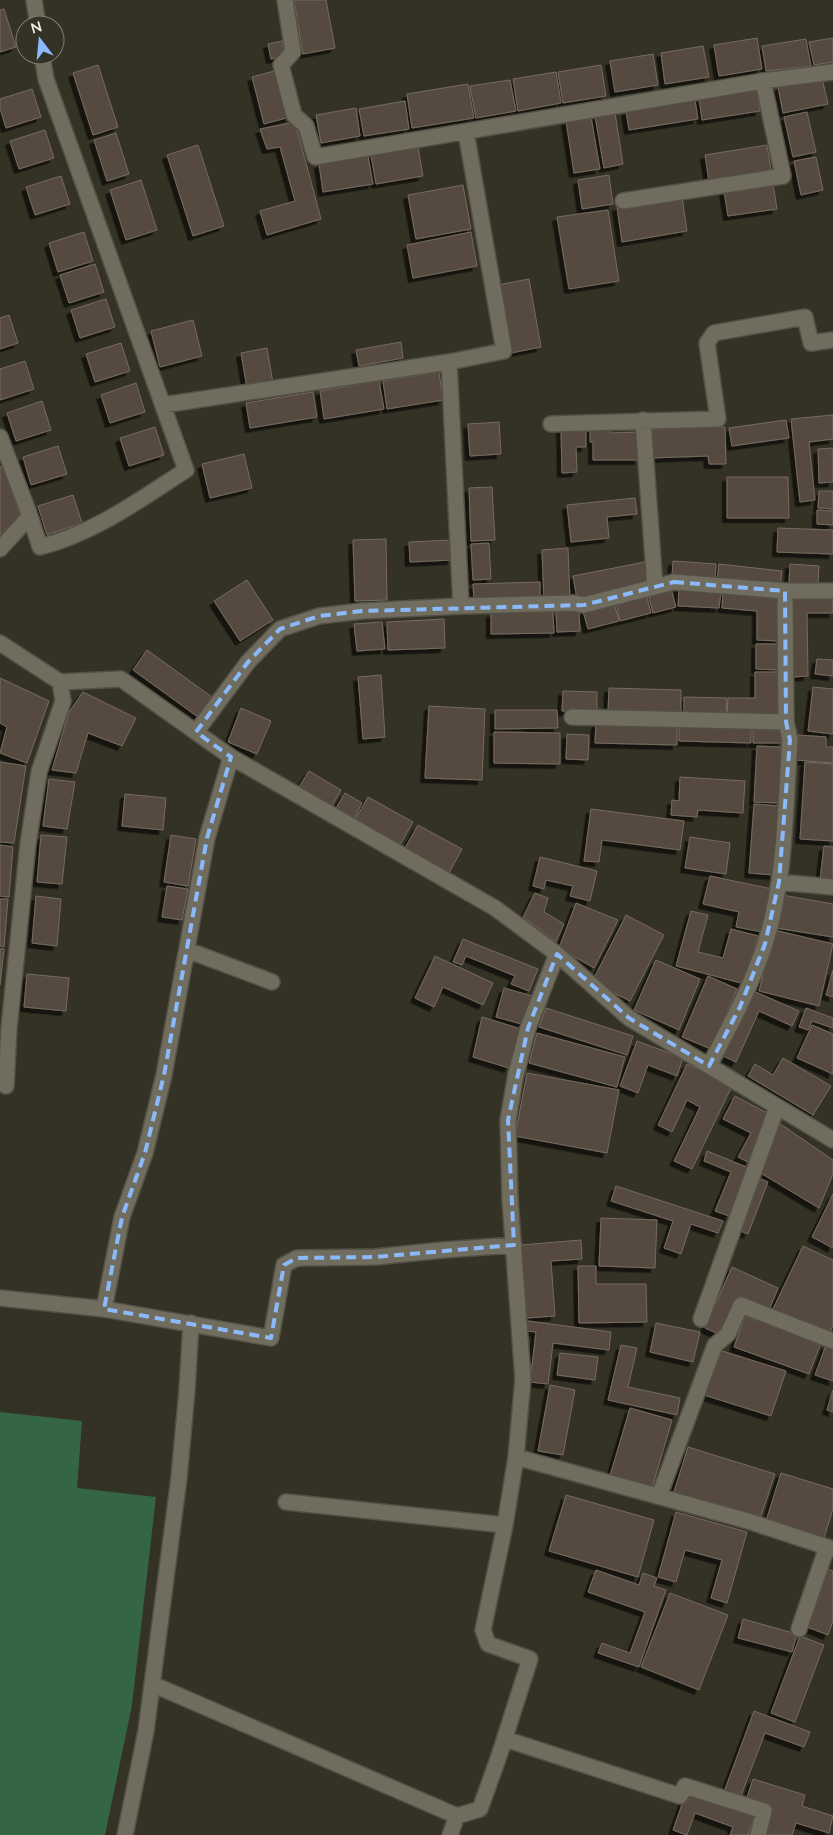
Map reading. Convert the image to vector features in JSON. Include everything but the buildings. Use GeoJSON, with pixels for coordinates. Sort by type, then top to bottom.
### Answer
{"type":"FeatureCollection","features":[{"type":"Feature","properties":{"kind":"street"},"geometry":{"type":"LineString","coordinates":[[34,0],[36,15]]}},
{"type":"Feature","properties":{"kind":"street"},"geometry":{"type":"LineString","coordinates":[[285,0],[294,52],[281,65],[294,115],[306,126],[315,157],[764,81],[833,72]]}},
{"type":"Feature","properties":{"kind":"street"},"geometry":{"type":"LineString","coordinates":[[0,437],[40,547],[93,528],[186,470],[46,79],[44,65]]}},
{"type":"Feature","properties":{"kind":"street"},"geometry":{"type":"LineString","coordinates":[[623,201],[783,176],[764,81]]}},
{"type":"Feature","properties":{"kind":"street"},"geometry":{"type":"LineString","coordinates":[[163,405],[449,362],[504,350],[466,132]]}},
{"type":"Feature","properties":{"kind":"street"},"geometry":{"type":"LineString","coordinates":[[551,424],[718,419],[707,343],[714,333],[805,317],[811,344],[833,340]]}},
{"type":"Feature","properties":{"kind":"street"},"geometry":{"type":"LineString","coordinates":[[449,362],[461,606]]}},
{"type":"Feature","properties":{"kind":"street"},"geometry":{"type":"LineString","coordinates":[[643,420],[655,587]]}},
{"type":"Feature","properties":{"kind":"street"},"geometry":{"type":"LineString","coordinates":[[0,549],[30,516]]}},
{"type":"Feature","properties":{"kind":"street"},"geometry":{"type":"LineString","coordinates":[[196,732],[248,662],[280,629],[320,616],[362,611],[461,606],[573,603],[584,605],[674,582],[785,591],[833,592]]}},
{"type":"Feature","properties":{"kind":"street"},"geometry":{"type":"LineString","coordinates":[[709,1066],[740,1008],[765,944],[779,882],[790,740],[786,722],[785,591]]}},
{"type":"Feature","properties":{"kind":"street"},"geometry":{"type":"LineString","coordinates":[[0,643],[60,682],[121,680],[231,757],[495,908],[557,954],[629,1018],[833,1140]]}},
{"type":"Feature","properties":{"kind":"street"},"geometry":{"type":"LineString","coordinates":[[6,1086],[9,1028],[28,844],[39,772],[63,700],[60,682]]}},
{"type":"Feature","properties":{"kind":"street"},"geometry":{"type":"LineString","coordinates":[[572,717],[786,722]]}},
{"type":"Feature","properties":{"kind":"street"},"geometry":{"type":"LineString","coordinates":[[104,1309],[122,1217],[145,1153],[164,1075],[207,838],[231,757]]}},
{"type":"Feature","properties":{"kind":"street"},"geometry":{"type":"LineString","coordinates":[[779,882],[833,887]]}},
{"type":"Feature","properties":{"kind":"street"},"geometry":{"type":"LineString","coordinates":[[187,950],[272,982]]}},
{"type":"Feature","properties":{"kind":"street"},"geometry":{"type":"LineString","coordinates":[[152,1684],[457,1816],[480,1809],[505,1739],[530,1659],[488,1644],[483,1630],[505,1525],[516,1457],[523,1379],[508,1120],[516,1074],[528,1028],[557,954]]}},
{"type":"Feature","properties":{"kind":"street"},"geometry":{"type":"LineString","coordinates":[[701,1319],[778,1107]]}},
{"type":"Feature","properties":{"kind":"street"},"geometry":{"type":"LineString","coordinates":[[0,1298],[104,1309],[271,1338],[284,1265],[297,1258],[375,1257],[514,1245]]}},
{"type":"Feature","properties":{"kind":"street"},"geometry":{"type":"LineString","coordinates":[[659,1496],[715,1345],[728,1334],[742,1305],[833,1341]]}},
{"type":"Feature","properties":{"kind":"street"},"geometry":{"type":"LineString","coordinates":[[125,1835],[146,1731],[179,1478],[188,1390],[191,1324]]}},
{"type":"Feature","properties":{"kind":"street"},"geometry":{"type":"LineString","coordinates":[[516,1457],[748,1521],[830,1548],[799,1629]]}},
{"type":"Feature","properties":{"kind":"street"},"geometry":{"type":"LineString","coordinates":[[286,1502],[505,1525]]}},
{"type":"Feature","properties":{"kind":"street"},"geometry":{"type":"LineString","coordinates":[[505,1739],[680,1796],[685,1786],[764,1812],[758,1835]]}},
{"type":"Feature","properties":{"kind":"street"},"geometry":{"type":"LineString","coordinates":[[450,1835],[457,1816]]}},
{"type":"Feature","properties":{"kind":"highlighted area"},"geometry":{"type":"Polygon","coordinates":[[[674,582],[785,591],[786,722],[790,740],[779,882],[765,944],[740,1007],[709,1066],[629,1018],[557,954],[528,1028],[508,1120],[514,1245],[375,1257],[297,1258],[284,1265],[271,1338],[104,1309],[122,1217],[145,1153],[164,1075],[207,838],[231,757],[196,732],[248,662],[280,629],[319,616],[362,611],[584,605],[674,582]]]}},
{"type":"Feature","properties":{"kind":"green space"},"geometry":{"type":"Polygon","coordinates":[[[0,1412],[82,1421],[77,1488],[156,1497],[132,1705],[105,1835],[0,1835],[0,1412]]]}}]}
